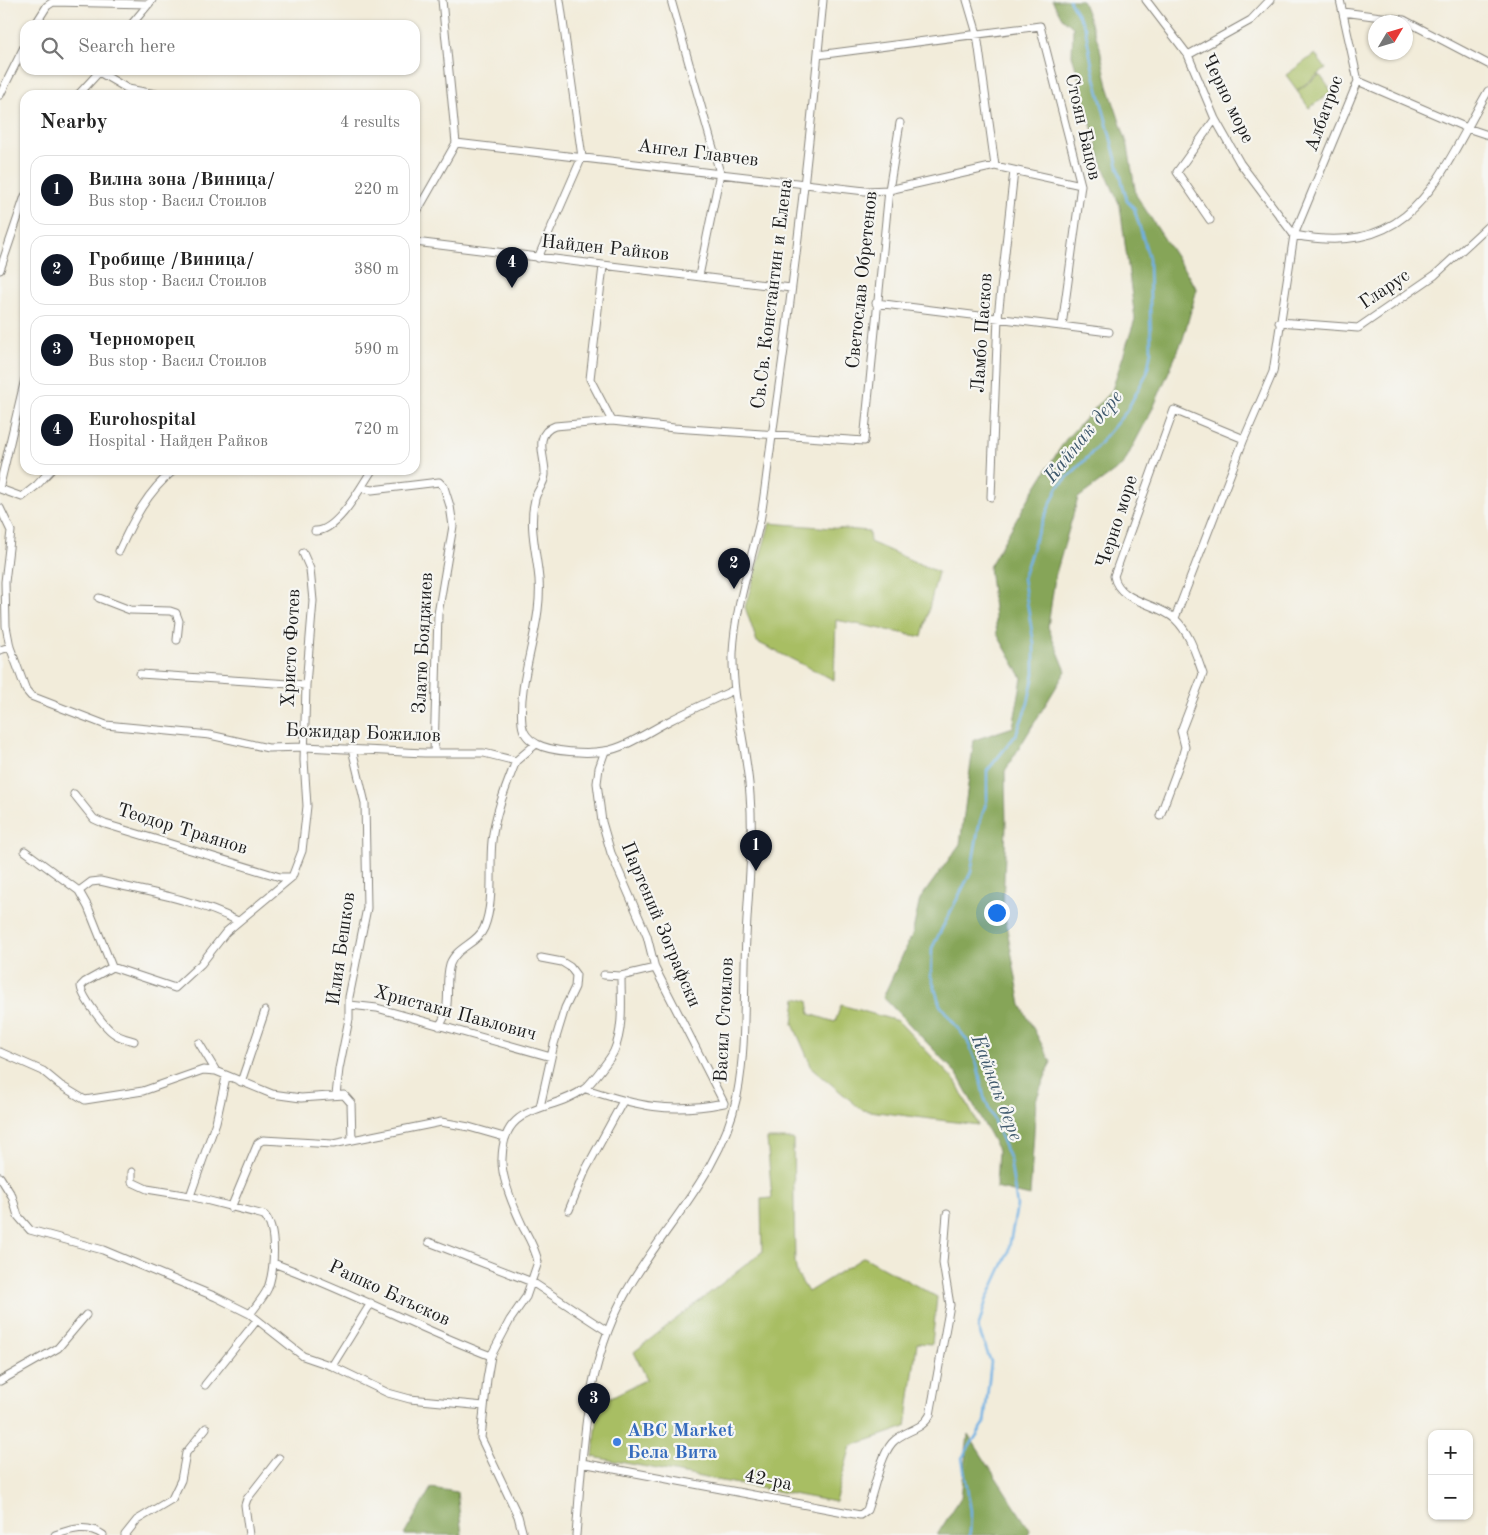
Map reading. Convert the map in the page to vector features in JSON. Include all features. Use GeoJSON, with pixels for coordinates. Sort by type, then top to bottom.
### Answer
{"type":"FeatureCollection","features":[{"type":"Feature","properties":{"kind":"street"},"geometry":{"type":"LineString","coordinates":[[420,206],[456,143],[442,0]]}},
{"type":"Feature","properties":{"kind":"street"},"geometry":{"type":"LineString","coordinates":[[538,258],[582,157],[560,0]]}},
{"type":"Feature","properties":{"kind":"street"},"geometry":{"type":"LineString","coordinates":[[671,0],[720,173],[699,276]]}},
{"type":"Feature","properties":{"kind":"street","name":"Св.Св. Константин и Елена"},"geometry":{"type":"LineString","coordinates":[[742,590],[760,519],[772,436],[792,288],[823,0]]}},
{"type":"Feature","properties":{"kind":"street"},"geometry":{"type":"LineString","coordinates":[[967,0],[977,34],[995,166]]}},
{"type":"Feature","properties":{"kind":"street","name":"Черно море"},"geometry":{"type":"LineString","coordinates":[[1146,0],[1188,55],[1215,120],[1240,163],[1294,235]]}},
{"type":"Feature","properties":{"kind":"street"},"geometry":{"type":"LineString","coordinates":[[1188,55],[1251,20],[1270,0]]}},
{"type":"Feature","properties":{"kind":"street","name":"Албатрос"},"geometry":{"type":"LineString","coordinates":[[1294,235],[1358,81],[1340,0]]}},
{"type":"Feature","properties":{"kind":"street"},"geometry":{"type":"LineString","coordinates":[[38,20],[47,6],[53,2],[151,2]]}},
{"type":"Feature","properties":{"kind":"street"},"geometry":{"type":"LineString","coordinates":[[135,20],[151,2]]}},
{"type":"Feature","properties":{"kind":"street"},"geometry":{"type":"LineString","coordinates":[[1343,12],[1404,20],[1488,64]]}},
{"type":"Feature","properties":{"kind":"street","name":"Стоян Бацов"},"geometry":{"type":"LineString","coordinates":[[977,34],[1040,26],[1081,185],[1062,326]]}},
{"type":"Feature","properties":{"kind":"street"},"geometry":{"type":"LineString","coordinates":[[818,55],[977,34]]}},
{"type":"Feature","properties":{"kind":"street"},"geometry":{"type":"LineString","coordinates":[[0,95],[20,55]]}},
{"type":"Feature","properties":{"kind":"street"},"geometry":{"type":"LineString","coordinates":[[83,90],[96,75]]}},
{"type":"Feature","properties":{"kind":"street"},"geometry":{"type":"LineString","coordinates":[[106,75],[128,89],[134,90]]}},
{"type":"Feature","properties":{"kind":"street"},"geometry":{"type":"LineString","coordinates":[[1358,81],[1466,128],[1488,135]]}},
{"type":"Feature","properties":{"kind":"street"},"geometry":{"type":"LineString","coordinates":[[1160,816],[1184,754],[1185,747],[1181,731],[1203,674],[1190,639],[1175,618],[1244,439],[1273,372],[1279,322],[1294,235],[1320,240],[1367,236],[1401,220],[1416,209],[1434,185],[1488,91]]}},
{"type":"Feature","properties":{"kind":"street"},"geometry":{"type":"LineString","coordinates":[[1210,220],[1176,172],[1215,120]]}},
{"type":"Feature","properties":{"kind":"street","name":"Светослав Обретенов"},"geometry":{"type":"LineString","coordinates":[[772,436],[864,440],[876,303],[889,190],[900,123]]}},
{"type":"Feature","properties":{"kind":"street","name":"Ангел Главчев"},"geometry":{"type":"LineString","coordinates":[[456,143],[865,191],[889,190],[995,166],[1081,185]]}},
{"type":"Feature","properties":{"kind":"street","name":"Ламбо Пасков"},"geometry":{"type":"LineString","coordinates":[[991,497],[998,317],[1014,170]]}},
{"type":"Feature","properties":{"kind":"street"},"geometry":{"type":"LineString","coordinates":[[0,270],[20,211]]}},
{"type":"Feature","properties":{"kind":"street","name":"Гларус"},"geometry":{"type":"LineString","coordinates":[[1279,322],[1358,328],[1434,276],[1488,226]]}},
{"type":"Feature","properties":{"kind":"street","name":"Найден Райков"},"geometry":{"type":"LineString","coordinates":[[420,243],[792,288]]}},
{"type":"Feature","properties":{"kind":"street"},"geometry":{"type":"LineString","coordinates":[[603,266],[590,380],[612,421]]}},
{"type":"Feature","properties":{"kind":"street"},"geometry":{"type":"LineString","coordinates":[[876,303],[1108,332]]}},
{"type":"Feature","properties":{"kind":"street"},"geometry":{"type":"LineString","coordinates":[[20,401],[0,487],[22,497],[46,475]]}},
{"type":"Feature","properties":{"kind":"street","name":"Черно море"},"geometry":{"type":"LineString","coordinates":[[1175,618],[1119,588],[1114,576],[1174,410],[1244,439]]}},
{"type":"Feature","properties":{"kind":"street"},"geometry":{"type":"LineString","coordinates":[[734,690],[606,751],[549,749],[536,744],[526,735],[522,716],[538,608],[539,572],[531,530],[535,498],[543,484],[545,475],[541,440],[547,429],[555,426],[612,421],[772,436]]}},
{"type":"Feature","properties":{"kind":"street"},"geometry":{"type":"LineString","coordinates":[[119,551],[136,514],[151,492],[169,475]]}},
{"type":"Feature","properties":{"kind":"street"},"geometry":{"type":"LineString","coordinates":[[318,532],[337,521],[369,475]]}},
{"type":"Feature","properties":{"kind":"street","name":"Златю Бояджиев"},"geometry":{"type":"LineString","coordinates":[[361,488],[372,490],[439,482],[444,487],[450,506],[452,526],[438,614],[434,753]]}},
{"type":"Feature","properties":{"kind":"street","name":"Божидар Божилов"},"geometry":{"type":"LineString","coordinates":[[0,508],[11,531],[5,582],[6,626],[10,647],[28,694],[106,725],[210,735],[268,748],[305,747],[434,753],[484,753],[516,761]]}},
{"type":"Feature","properties":{"kind":"street","name":"Христо Фотев"},"geometry":{"type":"LineString","coordinates":[[292,877],[302,852],[306,822],[306,685],[313,601],[310,569],[303,553]]}},
{"type":"Feature","properties":{"kind":"street","name":"Васил Стоилов"},"geometry":{"type":"LineString","coordinates":[[576,1535],[590,1391],[607,1331],[625,1294],[701,1184],[715,1159],[734,1108],[742,1066],[752,823],[750,790],[734,690],[733,649],[742,590]]}},
{"type":"Feature","properties":{"kind":"street"},"geometry":{"type":"LineString","coordinates":[[99,598],[130,610],[170,611],[176,613],[179,622],[177,640]]}},
{"type":"Feature","properties":{"kind":"street"},"geometry":{"type":"LineString","coordinates":[[0,650],[10,647]]}},
{"type":"Feature","properties":{"kind":"street"},"geometry":{"type":"LineString","coordinates":[[140,674],[306,685]]}},
{"type":"Feature","properties":{"kind":"street"},"geometry":{"type":"LineString","coordinates":[[439,1026],[446,1012],[446,978],[451,961],[484,928],[491,888],[492,840],[499,808],[516,761],[536,744]]}},
{"type":"Feature","properties":{"kind":"street","name":"Илия Бешков"},"geometry":{"type":"LineString","coordinates":[[336,1095],[350,1005],[349,997],[368,908],[365,803],[352,749]]}},
{"type":"Feature","properties":{"kind":"street","name":"Партений Зографски"},"geometry":{"type":"LineString","coordinates":[[606,751],[599,768],[597,783],[602,822],[611,853],[647,936],[655,968],[724,1103]]}},
{"type":"Feature","properties":{"kind":"street","name":"Теодор Траянов"},"geometry":{"type":"LineString","coordinates":[[74,794],[94,819],[105,824],[167,841],[280,877],[292,877]]}},
{"type":"Feature","properties":{"kind":"street"},"geometry":{"type":"LineString","coordinates":[[24,851],[79,891],[88,906],[112,967],[171,989],[175,988],[201,964],[238,920],[292,877]]}},
{"type":"Feature","properties":{"kind":"street"},"geometry":{"type":"LineString","coordinates":[[79,891],[92,882],[100,881],[177,898],[219,911],[238,920]]}},
{"type":"Feature","properties":{"kind":"street"},"geometry":{"type":"LineString","coordinates":[[540,1107],[565,1008],[575,987],[576,976],[570,967],[562,962],[542,958]]}},
{"type":"Feature","properties":{"kind":"street"},"geometry":{"type":"LineString","coordinates":[[112,967],[84,982],[81,991],[110,1030],[121,1038],[134,1041]]}},
{"type":"Feature","properties":{"kind":"street"},"geometry":{"type":"LineString","coordinates":[[604,975],[621,976],[655,968]]}},
{"type":"Feature","properties":{"kind":"street"},"geometry":{"type":"LineString","coordinates":[[524,1535],[518,1516],[481,1438],[491,1356],[532,1282],[538,1266],[537,1256],[518,1216],[505,1176],[502,1162],[504,1137],[525,1114],[586,1089],[609,1060],[615,1050],[620,1025],[621,976]]}},
{"type":"Feature","properties":{"kind":"street","name":"Христаки Павлович"},"geometry":{"type":"LineString","coordinates":[[350,1005],[376,1008],[552,1057]]}},
{"type":"Feature","properties":{"kind":"street"},"geometry":{"type":"LineString","coordinates":[[241,1082],[264,1011]]}},
{"type":"Feature","properties":{"kind":"street"},"geometry":{"type":"LineString","coordinates":[[199,1043],[216,1071]]}},
{"type":"Feature","properties":{"kind":"street"},"geometry":{"type":"LineString","coordinates":[[0,1052],[44,1070],[60,1085],[85,1100],[143,1091],[203,1070],[216,1071],[272,1094],[289,1097],[344,1095],[351,1102],[352,1140]]}},
{"type":"Feature","properties":{"kind":"street"},"geometry":{"type":"LineString","coordinates":[[190,1196],[216,1122],[226,1076]]}},
{"type":"Feature","properties":{"kind":"street"},"geometry":{"type":"LineString","coordinates":[[586,1089],[623,1101],[662,1109],[692,1110],[724,1103],[734,1108]]}},
{"type":"Feature","properties":{"kind":"street"},"geometry":{"type":"LineString","coordinates":[[569,1210],[586,1169],[623,1101]]}},
{"type":"Feature","properties":{"kind":"street"},"geometry":{"type":"LineString","coordinates":[[232,1208],[260,1141],[333,1144],[441,1122],[469,1127],[504,1137]]}},
{"type":"Feature","properties":{"kind":"street"},"geometry":{"type":"LineString","coordinates":[[132,1172],[132,1182],[139,1187],[190,1196],[264,1215],[268,1220],[274,1248],[273,1263],[268,1288],[250,1314]]}},
{"type":"Feature","properties":{"kind":"street"},"geometry":{"type":"LineString","coordinates":[[0,1176],[12,1196],[18,1216],[30,1230],[131,1261],[216,1296],[250,1314],[303,1356],[332,1366],[398,1397],[484,1406]]}},
{"type":"Feature","properties":{"kind":"street","name":"42-ра"},"geometry":{"type":"LineString","coordinates":[[582,1463],[860,1515],[867,1510],[887,1452],[893,1442],[926,1422],[930,1415],[950,1306],[943,1263],[947,1214]]}},
{"type":"Feature","properties":{"kind":"street"},"geometry":{"type":"LineString","coordinates":[[429,1242],[532,1282],[607,1331]]}},
{"type":"Feature","properties":{"kind":"street","name":"Рашко Блъсков"},"geometry":{"type":"LineString","coordinates":[[273,1263],[325,1281],[449,1340],[491,1356]]}},
{"type":"Feature","properties":{"kind":"street"},"geometry":{"type":"LineString","coordinates":[[332,1366],[371,1304]]}},
{"type":"Feature","properties":{"kind":"street"},"geometry":{"type":"LineString","coordinates":[[0,1381],[58,1348],[86,1315]]}},
{"type":"Feature","properties":{"kind":"street"},"geometry":{"type":"LineString","coordinates":[[205,1385],[257,1320]]}},
{"type":"Feature","properties":{"kind":"street"},"geometry":{"type":"LineString","coordinates":[[125,1535],[138,1520],[172,1498],[181,1480],[186,1453],[206,1428]]}},
{"type":"Feature","properties":{"kind":"street"},"geometry":{"type":"LineString","coordinates":[[249,1535],[245,1505],[247,1499],[279,1458]]}},
{"type":"Feature","properties":{"kind":"street"},"geometry":{"type":"LineString","coordinates":[[55,1535],[83,1528],[91,1528],[103,1535]]}},
{"type":"Feature","properties":{"kind":"green space"},"geometry":{"type":"Polygon","coordinates":[[[1052,0],[1082,0],[1099,44],[1108,86],[1128,146],[1136,195],[1197,289],[1183,339],[1154,406],[1123,465],[1078,498],[1055,577],[1048,627],[1066,671],[1005,771],[1006,825],[1003,907],[1021,1005],[1051,1062],[1036,1100],[1030,1196],[996,1188],[998,1150],[957,1074],[883,997],[912,935],[920,899],[960,844],[974,740],[1013,727],[1022,678],[997,634],[989,567],[1066,439],[1112,390],[1135,319],[1120,206],[1102,164],[1072,55],[1073,27],[1062,18],[1052,0]]]}},
{"type":"Feature","properties":{"kind":"green space"},"geometry":{"type":"Polygon","coordinates":[[[1315,54],[1326,69],[1297,90],[1286,75],[1315,54]]]}},
{"type":"Feature","properties":{"kind":"green space"},"geometry":{"type":"Polygon","coordinates":[[[1320,75],[1332,92],[1309,108],[1297,91],[1320,75]]]}},
{"type":"Feature","properties":{"kind":"green space"},"geometry":{"type":"Polygon","coordinates":[[[770,523],[869,531],[870,542],[938,572],[922,637],[836,620],[834,680],[757,642],[745,607],[770,523]]]}},
{"type":"Feature","properties":{"kind":"green space"},"geometry":{"type":"Polygon","coordinates":[[[796,998],[808,1001],[810,1014],[835,1022],[841,1005],[898,1021],[956,1082],[978,1125],[862,1110],[812,1068],[793,1024],[796,998]]]}},
{"type":"Feature","properties":{"kind":"green space"},"geometry":{"type":"Polygon","coordinates":[[[767,1139],[793,1139],[795,1263],[797,1274],[808,1292],[864,1257],[937,1297],[932,1344],[917,1343],[906,1427],[851,1446],[835,1502],[593,1457],[600,1396],[611,1397],[647,1379],[634,1352],[762,1252],[761,1199],[772,1198],[767,1139]]]}},
{"type":"Feature","properties":{"kind":"green space"},"geometry":{"type":"Polygon","coordinates":[[[968,1434],[1030,1530],[1028,1535],[937,1535],[961,1497],[968,1434]]]}},
{"type":"Feature","properties":{"kind":"green space"},"geometry":{"type":"Polygon","coordinates":[[[431,1488],[457,1492],[462,1535],[404,1535],[431,1488]]]}},
{"type":"Feature","properties":{"kind":"waterway","name":"Кайнак дере"},"geometry":{"type":"LineString","coordinates":[[970,1535],[971,1511],[962,1458],[984,1424],[991,1362],[978,1328],[986,1301],[1008,1253],[1017,1206],[1010,1160],[984,1097],[977,1064],[967,1040],[940,1005],[931,976],[932,948],[971,872],[979,825],[987,800],[987,771],[1016,735],[1028,703],[1034,674],[1034,644],[1023,578],[1037,534],[1058,487],[1089,456],[1126,412],[1147,373],[1151,351],[1149,258],[1134,208],[1127,201],[1093,70],[1085,27],[1069,0]]}},
{"type":"Feature","properties":{"kind":"place","name":"Eurohospital"},"geometry":{"type":"Point","coordinates":[512,288]}},
{"type":"Feature","properties":{"kind":"place","name":"Гробище /Виница/"},"geometry":{"type":"Point","coordinates":[734,589]}},
{"type":"Feature","properties":{"kind":"place","name":"Вилна зона /Виница/"},"geometry":{"type":"Point","coordinates":[756,871]}},
{"type":"Feature","properties":{"kind":"place","name":"Черноморец"},"geometry":{"type":"Point","coordinates":[594,1424]}},
{"type":"Feature","properties":{"kind":"place","name":"ABC Market Бела Вита"},"geometry":{"type":"Point","coordinates":[617,1442]}}]}
